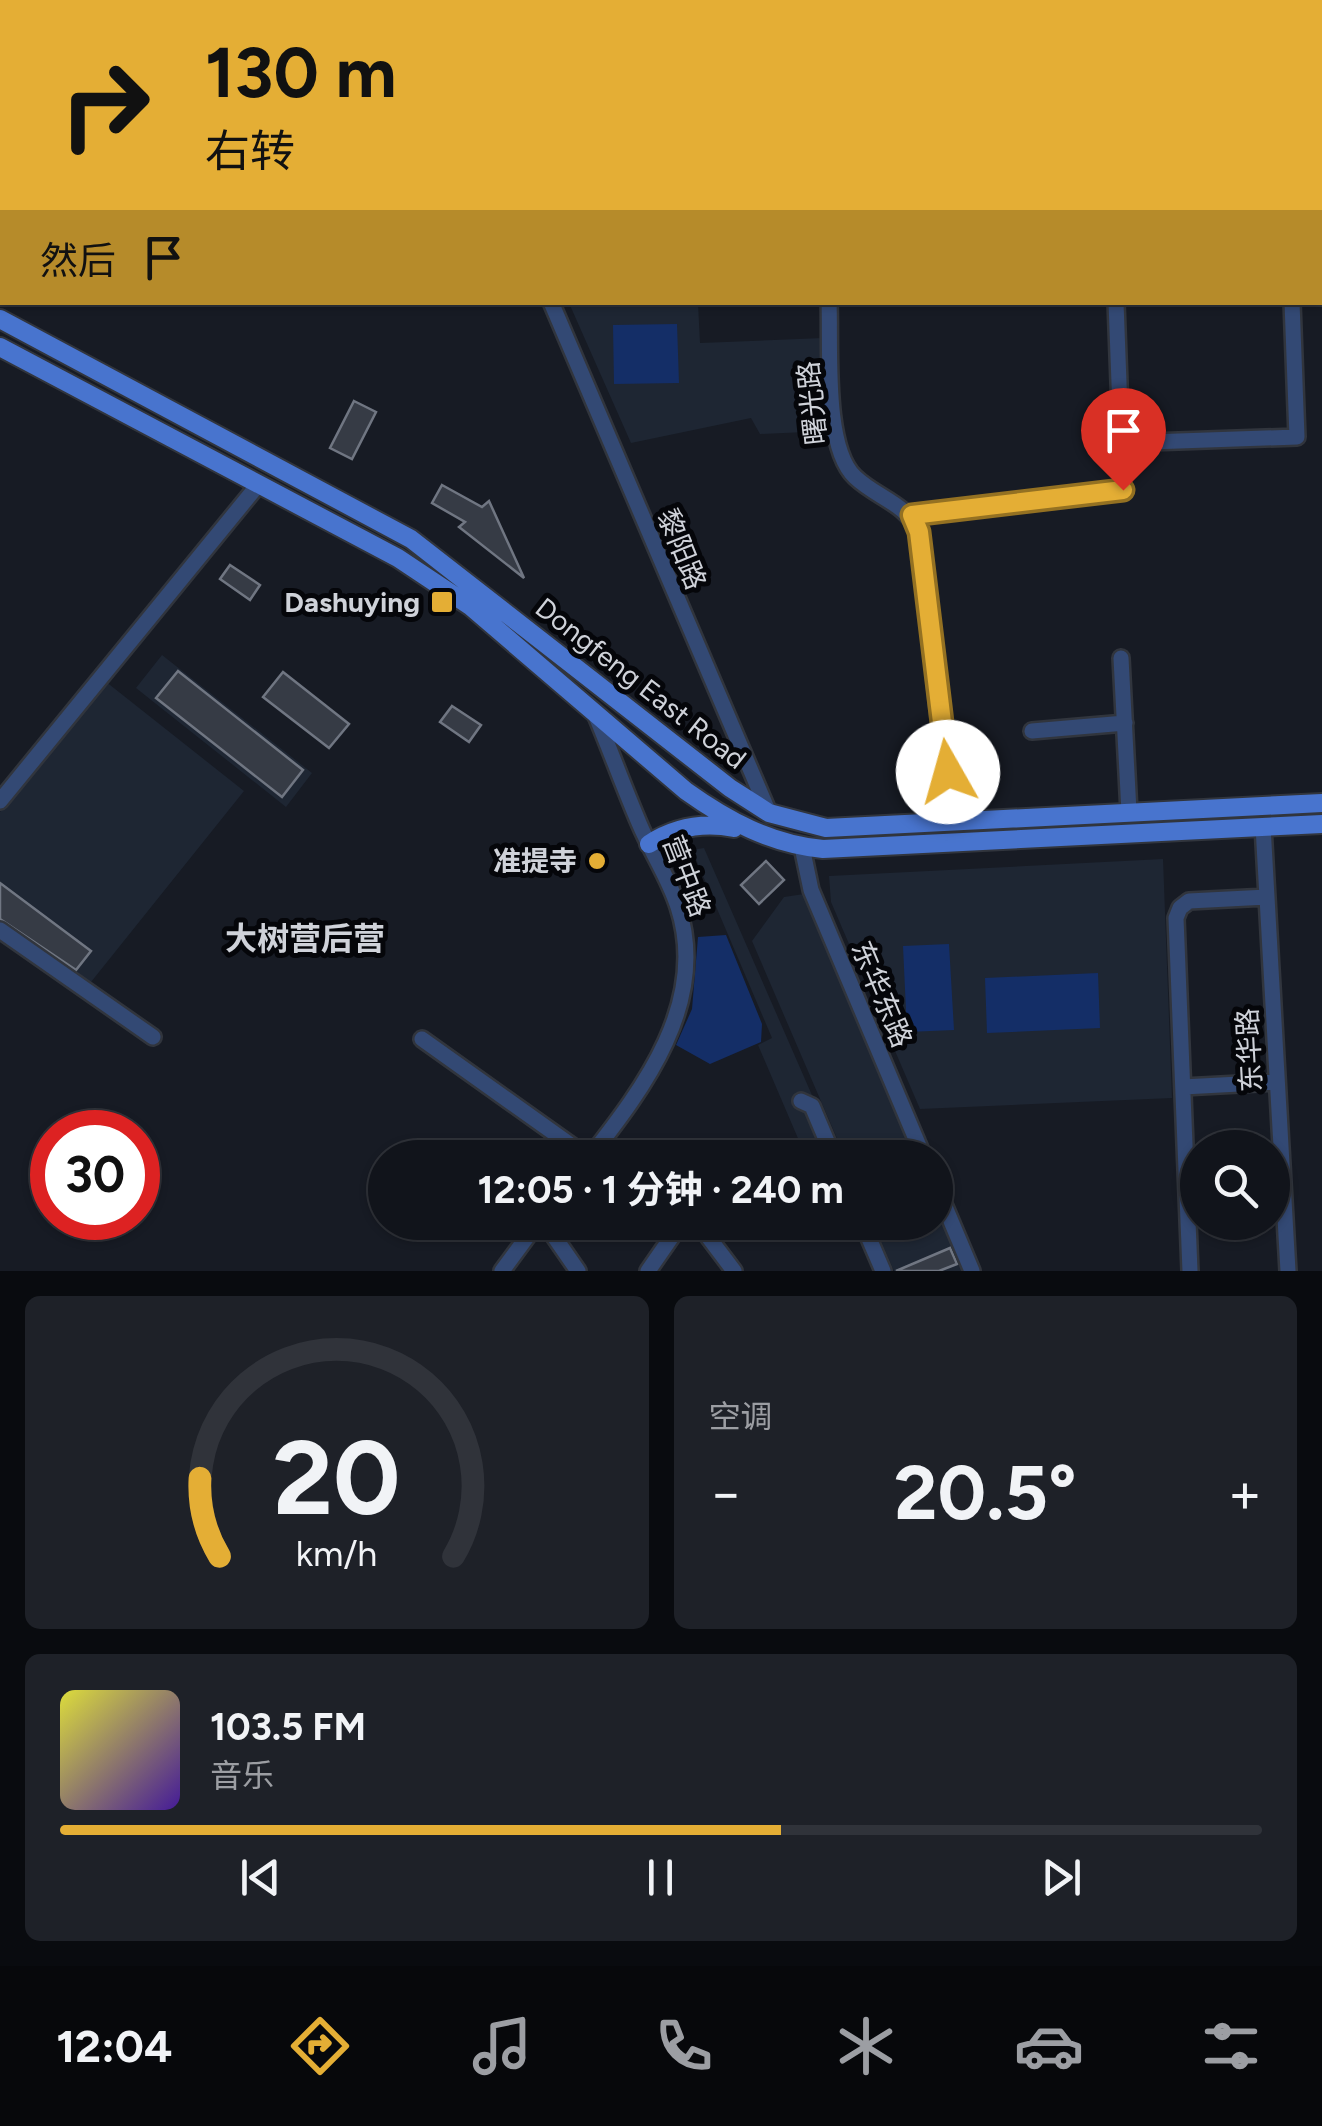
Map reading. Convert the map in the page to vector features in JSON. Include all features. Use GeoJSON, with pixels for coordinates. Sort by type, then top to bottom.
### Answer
{"type":"FeatureCollection","features":[{"type":"Feature","properties":{"kind":"main road","name":"Dongfeng East Road"},"geometry":{"type":"LineString","coordinates":[[0,320],[411,539],[692,761],[769,813],[826,828],[1322,802]]}},
{"type":"Feature","properties":{"kind":"main road","name":"Dongfeng East Road"},"geometry":{"type":"LineString","coordinates":[[0,347],[398,558],[470,606],[686,791],[746,830],[802,847],[859,848],[1322,824]]}},
{"type":"Feature","properties":{"kind":"main road"},"geometry":{"type":"LineString","coordinates":[[649,844],[667,832],[688,827],[746,830]]}},
{"type":"Feature","properties":{"kind":"street","name":"黎阳路"},"geometry":{"type":"LineString","coordinates":[[552,305],[769,813]]}},
{"type":"Feature","properties":{"kind":"street","name":"曙光路"},"geometry":{"type":"LineString","coordinates":[[829,305],[832,401],[845,462],[854,477],[912,515]]}},
{"type":"Feature","properties":{"kind":"street"},"geometry":{"type":"LineString","coordinates":[[950,822],[919,532],[912,515],[1123,490],[1116,305]]}},
{"type":"Feature","properties":{"kind":"street"},"geometry":{"type":"LineString","coordinates":[[1121,444],[1297,437],[1292,305]]}},
{"type":"Feature","properties":{"kind":"street"},"geometry":{"type":"LineString","coordinates":[[0,801],[258,485]]}},
{"type":"Feature","properties":{"kind":"street"},"geometry":{"type":"LineString","coordinates":[[1121,658],[1128,812]]}},
{"type":"Feature","properties":{"kind":"street","name":"营中路"},"geometry":{"type":"LineString","coordinates":[[596,715],[682,925],[682,992],[665,1047],[603,1140]]}},
{"type":"Feature","properties":{"kind":"street"},"geometry":{"type":"LineString","coordinates":[[1032,731],[1125,724]]}},
{"type":"Feature","properties":{"kind":"street","name":"东华路"},"geometry":{"type":"LineString","coordinates":[[1264,826],[1288,1271]]}},
{"type":"Feature","properties":{"kind":"street","name":"东华东路"},"geometry":{"type":"LineString","coordinates":[[802,847],[811,890],[916,1140]]}},
{"type":"Feature","properties":{"kind":"street"},"geometry":{"type":"LineString","coordinates":[[1190,1271],[1180,908],[1189,901],[1267,897]]}},
{"type":"Feature","properties":{"kind":"street"},"geometry":{"type":"LineString","coordinates":[[0,930],[153,1038]]}},
{"type":"Feature","properties":{"kind":"street"},"geometry":{"type":"LineString","coordinates":[[422,1039],[564,1140]]}},
{"type":"Feature","properties":{"kind":"street"},"geometry":{"type":"LineString","coordinates":[[1182,1087],[1275,1082]]}},
{"type":"Feature","properties":{"kind":"street"},"geometry":{"type":"LineString","coordinates":[[802,1101],[812,1106],[826,1140]]}},
{"type":"Feature","properties":{"kind":"street"},"geometry":{"type":"LineString","coordinates":[[953,1226],[972,1271]]}},
{"type":"Feature","properties":{"kind":"street"},"geometry":{"type":"LineString","coordinates":[[502,1271],[525,1240]]}},
{"type":"Feature","properties":{"kind":"street"},"geometry":{"type":"LineString","coordinates":[[557,1240],[578,1271]]}},
{"type":"Feature","properties":{"kind":"street"},"geometry":{"type":"LineString","coordinates":[[648,1271],[670,1240]]}},
{"type":"Feature","properties":{"kind":"street"},"geometry":{"type":"LineString","coordinates":[[711,1240],[734,1271]]}},
{"type":"Feature","properties":{"kind":"street"},"geometry":{"type":"LineString","coordinates":[[870,1240],[884,1271]]}},
{"type":"Feature","properties":{"kind":"shaded area"},"geometry":{"type":"Polygon","coordinates":[[[570,305],[698,305],[700,343],[823,338],[827,431],[760,434],[751,418],[631,443],[570,305]]]}},
{"type":"Feature","properties":{"kind":"shaded area"},"geometry":{"type":"Polygon","coordinates":[[[677,324],[679,383],[614,384],[613,325],[677,324]]]}},
{"type":"Feature","properties":{"kind":"shaded area"},"geometry":{"type":"Polygon","coordinates":[[[162,655],[312,773],[286,807],[136,688],[162,655]]]}},
{"type":"Feature","properties":{"kind":"shaded area"},"geometry":{"type":"Polygon","coordinates":[[[105,681],[244,791],[87,987],[0,919],[0,812],[105,681]]]}},
{"type":"Feature","properties":{"kind":"shaded area"},"geometry":{"type":"Polygon","coordinates":[[[704,848],[832,1140],[799,1140],[758,1045],[772,1038],[692,850],[704,848]]]}},
{"type":"Feature","properties":{"kind":"shaded area"},"geometry":{"type":"Polygon","coordinates":[[[1163,859],[1172,1098],[920,1109],[831,902],[829,876],[1163,859]]]}},
{"type":"Feature","properties":{"kind":"shaded area"},"geometry":{"type":"Polygon","coordinates":[[[804,894],[911,1140],[838,1140],[752,941],[784,897],[804,894]]]}},
{"type":"Feature","properties":{"kind":"shaded area"},"geometry":{"type":"Polygon","coordinates":[[[726,935],[762,1024],[761,1042],[710,1064],[676,1045],[692,1009],[698,937],[726,935]]]}},
{"type":"Feature","properties":{"kind":"shaded area"},"geometry":{"type":"Polygon","coordinates":[[[949,944],[954,1030],[907,1032],[903,946],[949,944]]]}},
{"type":"Feature","properties":{"kind":"shaded area"},"geometry":{"type":"Polygon","coordinates":[[[1098,973],[1100,1028],[987,1033],[985,978],[1098,973]]]}},
{"type":"Feature","properties":{"kind":"shaded area"},"geometry":{"type":"Polygon","coordinates":[[[953,1239],[967,1271],[894,1271],[880,1240],[953,1239]]]}},
{"type":"Feature","properties":{"kind":"building"},"geometry":{"type":"Polygon","coordinates":[[[354,401],[376,412],[352,459],[330,448],[354,401]]]}},
{"type":"Feature","properties":{"kind":"building"},"geometry":{"type":"Polygon","coordinates":[[[442,485],[482,507],[489,501],[524,578],[459,527],[465,522],[432,503],[442,485]]]}},
{"type":"Feature","properties":{"kind":"building"},"geometry":{"type":"Polygon","coordinates":[[[230,565],[260,585],[250,600],[220,579],[230,565]]]}},
{"type":"Feature","properties":{"kind":"building"},"geometry":{"type":"Polygon","coordinates":[[[178,671],[303,770],[282,797],[156,698],[178,671]]]}},
{"type":"Feature","properties":{"kind":"building"},"geometry":{"type":"Polygon","coordinates":[[[283,672],[349,724],[329,748],[263,697],[283,672]]]}},
{"type":"Feature","properties":{"kind":"building"},"geometry":{"type":"Polygon","coordinates":[[[452,706],[481,725],[469,742],[440,722],[452,706]]]}},
{"type":"Feature","properties":{"kind":"building"},"geometry":{"type":"Polygon","coordinates":[[[766,861],[784,880],[759,904],[741,885],[766,861]]]}},
{"type":"Feature","properties":{"kind":"building"},"geometry":{"type":"Polygon","coordinates":[[[0,883],[91,951],[76,970],[0,919],[0,883]]]}},
{"type":"Feature","properties":{"kind":"building"},"geometry":{"type":"Polygon","coordinates":[[[950,1248],[957,1264],[939,1271],[896,1271],[950,1248]]]}},
{"type":"Feature","properties":{"kind":"place","name":"Dashuying"},"geometry":{"type":"Point","coordinates":[442,602]}},
{"type":"Feature","properties":{"kind":"place","name":"准提寺"},"geometry":{"type":"Point","coordinates":[597,861]}},
{"type":"Feature","properties":{"kind":"district","name":"大树营后营"},"geometry":{"type":"Point","coordinates":[305,939]}},
{"type":"Feature","properties":{"kind":"route"},"geometry":{"type":"LineString","coordinates":[[948,772],[919,532],[912,515],[1123,490]]}}]}
